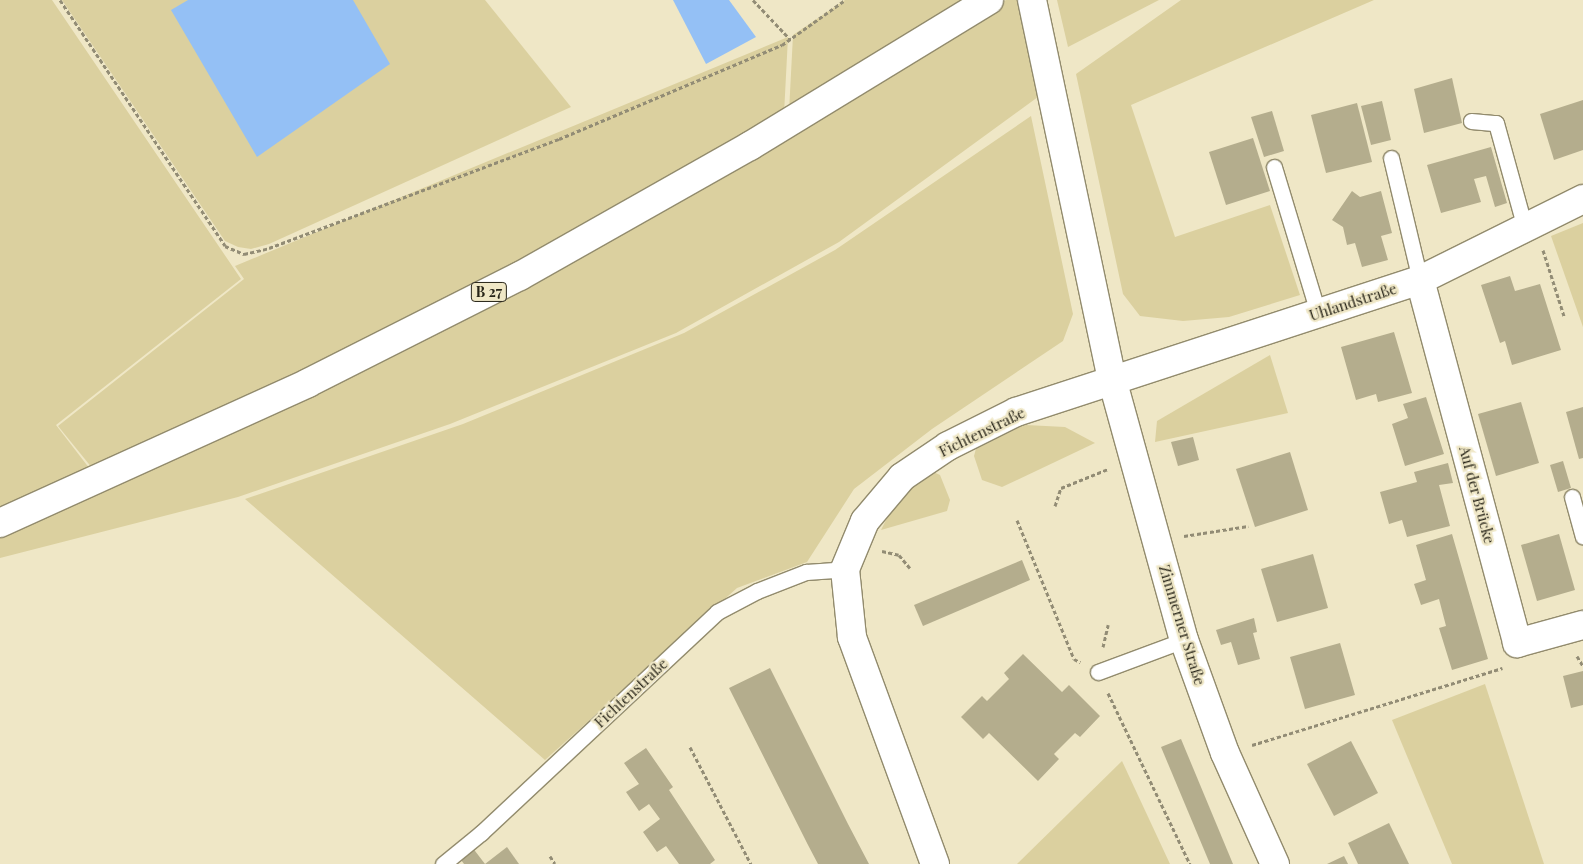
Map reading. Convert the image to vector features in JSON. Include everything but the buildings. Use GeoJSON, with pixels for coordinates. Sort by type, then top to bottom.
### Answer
{"type":"FeatureCollection","features":[{"type":"Feature","properties":{"kind":"street","name":"B 27"},"geometry":{"type":"LineString","coordinates":[[0,523],[308,383],[520,276],[750,146],[989,0]]}},
{"type":"Feature","properties":{"kind":"street","name":"Zimmerner Straße"},"geometry":{"type":"LineString","coordinates":[[1032,0],[1112,379],[1184,640],[1226,752],[1275,864]]}},
{"type":"Feature","properties":{"kind":"street","name":"Uhlandstraße"},"geometry":{"type":"LineString","coordinates":[[1112,379],[1420,280],[1583,199]]}},
{"type":"Feature","properties":{"kind":"street","name":"Auf der Brücke"},"geometry":{"type":"LineString","coordinates":[[1420,280],[1517,643]]}},
{"type":"Feature","properties":{"kind":"street","name":"Fichtenstraße"},"geometry":{"type":"LineString","coordinates":[[935,864],[852,637],[845,568],[865,521],[902,477],[948,446],[1016,412],[1112,379]]}},
{"type":"Feature","properties":{"kind":"street"},"geometry":{"type":"LineString","coordinates":[[1517,643],[1583,625]]}},
{"type":"Feature","properties":{"kind":"lane"},"geometry":{"type":"LineString","coordinates":[[1471,120],[1496,123],[1530,226]]}},
{"type":"Feature","properties":{"kind":"lane"},"geometry":{"type":"LineString","coordinates":[[1391,158],[1420,280]]}},
{"type":"Feature","properties":{"kind":"lane"},"geometry":{"type":"LineString","coordinates":[[1274,167],[1318,312]]}},
{"type":"Feature","properties":{"kind":"lane"},"geometry":{"type":"LineString","coordinates":[[1572,497],[1583,537]]}},
{"type":"Feature","properties":{"kind":"lane","name":"Fichtenstraße"},"geometry":{"type":"LineString","coordinates":[[443,864],[488,827],[717,612],[757,591],[806,572],[845,568]]}},
{"type":"Feature","properties":{"kind":"lane"},"geometry":{"type":"LineString","coordinates":[[1098,672],[1184,640]]}},
{"type":"Feature","properties":{"kind":"path"},"geometry":{"type":"LineString","coordinates":[[60,0],[225,246],[244,254],[269,248],[559,139],[790,39],[845,0]]}},
{"type":"Feature","properties":{"kind":"path"},"geometry":{"type":"LineString","coordinates":[[754,0],[790,39]]}},
{"type":"Feature","properties":{"kind":"path"},"geometry":{"type":"LineString","coordinates":[[1530,226],[1564,316]]}},
{"type":"Feature","properties":{"kind":"path"},"geometry":{"type":"LineString","coordinates":[[1055,506],[1061,488],[1134,458]]}},
{"type":"Feature","properties":{"kind":"path"},"geometry":{"type":"LineString","coordinates":[[1017,520],[1074,659],[1098,672],[1190,864]]}},
{"type":"Feature","properties":{"kind":"path"},"geometry":{"type":"LineString","coordinates":[[1156,540],[1248,526]]}},
{"type":"Feature","properties":{"kind":"path"},"geometry":{"type":"LineString","coordinates":[[1226,752],[1514,664],[1517,643]]}},
{"type":"Feature","properties":{"kind":"path"},"geometry":{"type":"LineString","coordinates":[[690,747],[751,864]]}},
{"type":"Feature","properties":{"kind":"path"},"geometry":{"type":"LineString","coordinates":[[550,856],[555,864]]}},
{"type":"Feature","properties":{"kind":"shaded area"},"geometry":{"type":"Polygon","coordinates":[[[0,0],[52,0],[241,279],[56,425],[93,473],[0,513],[0,0]]]}},
{"type":"Feature","properties":{"kind":"shaded area"},"geometry":{"type":"Polygon","coordinates":[[[62,0],[485,0],[571,107],[269,244],[251,249],[238,247],[225,241],[62,0]]]}},
{"type":"Feature","properties":{"kind":"shaded area"},"geometry":{"type":"Polygon","coordinates":[[[845,0],[971,0],[789,112],[793,35],[845,0]]]}},
{"type":"Feature","properties":{"kind":"shaded area"},"geometry":{"type":"Polygon","coordinates":[[[1006,0],[1024,0],[1042,94],[839,242],[676,333],[450,424],[238,497],[0,558],[0,531],[793,131],[1006,0]]]}},
{"type":"Feature","properties":{"kind":"shaded area"},"geometry":{"type":"Polygon","coordinates":[[[1057,0],[1159,0],[1068,47],[1057,0]]]}},
{"type":"Feature","properties":{"kind":"shaded area"},"geometry":{"type":"Polygon","coordinates":[[[1181,0],[1374,0],[1131,105],[1175,237],[1270,205],[1300,295],[1229,317],[1183,321],[1140,316],[1123,294],[1076,74],[1181,0]]]}},
{"type":"Feature","properties":{"kind":"shaded area"},"geometry":{"type":"Polygon","coordinates":[[[788,37],[784,114],[372,340],[97,474],[58,426],[244,279],[235,266],[788,37]]]}},
{"type":"Feature","properties":{"kind":"shaded area"},"geometry":{"type":"Polygon","coordinates":[[[1031,116],[1073,314],[1063,341],[932,429],[854,489],[807,562],[737,588],[545,760],[245,499],[463,424],[684,333],[835,250],[1031,116]]]}},
{"type":"Feature","properties":{"kind":"shaded area"},"geometry":{"type":"Polygon","coordinates":[[[1583,223],[1583,327],[1551,236],[1583,223]]]}},
{"type":"Feature","properties":{"kind":"shaded area"},"geometry":{"type":"Polygon","coordinates":[[[1270,355],[1288,413],[1155,442],[1157,421],[1270,355]]]}},
{"type":"Feature","properties":{"kind":"shaded area"},"geometry":{"type":"Polygon","coordinates":[[[1026,425],[1065,427],[1095,443],[1002,487],[982,480],[974,456],[978,441],[1026,425]]]}},
{"type":"Feature","properties":{"kind":"shaded area"},"geometry":{"type":"Polygon","coordinates":[[[929,470],[940,475],[950,500],[947,511],[881,530],[895,502],[929,470]]]}},
{"type":"Feature","properties":{"kind":"shaded area"},"geometry":{"type":"Polygon","coordinates":[[[1485,684],[1544,864],[1452,864],[1392,720],[1485,684]]]}},
{"type":"Feature","properties":{"kind":"shaded area"},"geometry":{"type":"Polygon","coordinates":[[[1122,761],[1170,864],[1017,864],[1122,761]]]}},
{"type":"Feature","properties":{"kind":"water"},"geometry":{"type":"Polygon","coordinates":[[[188,0],[353,0],[390,64],[257,157],[171,10],[188,0]]]}},
{"type":"Feature","properties":{"kind":"water"},"geometry":{"type":"Polygon","coordinates":[[[673,0],[729,0],[756,37],[706,64],[673,0]]]}}]}
